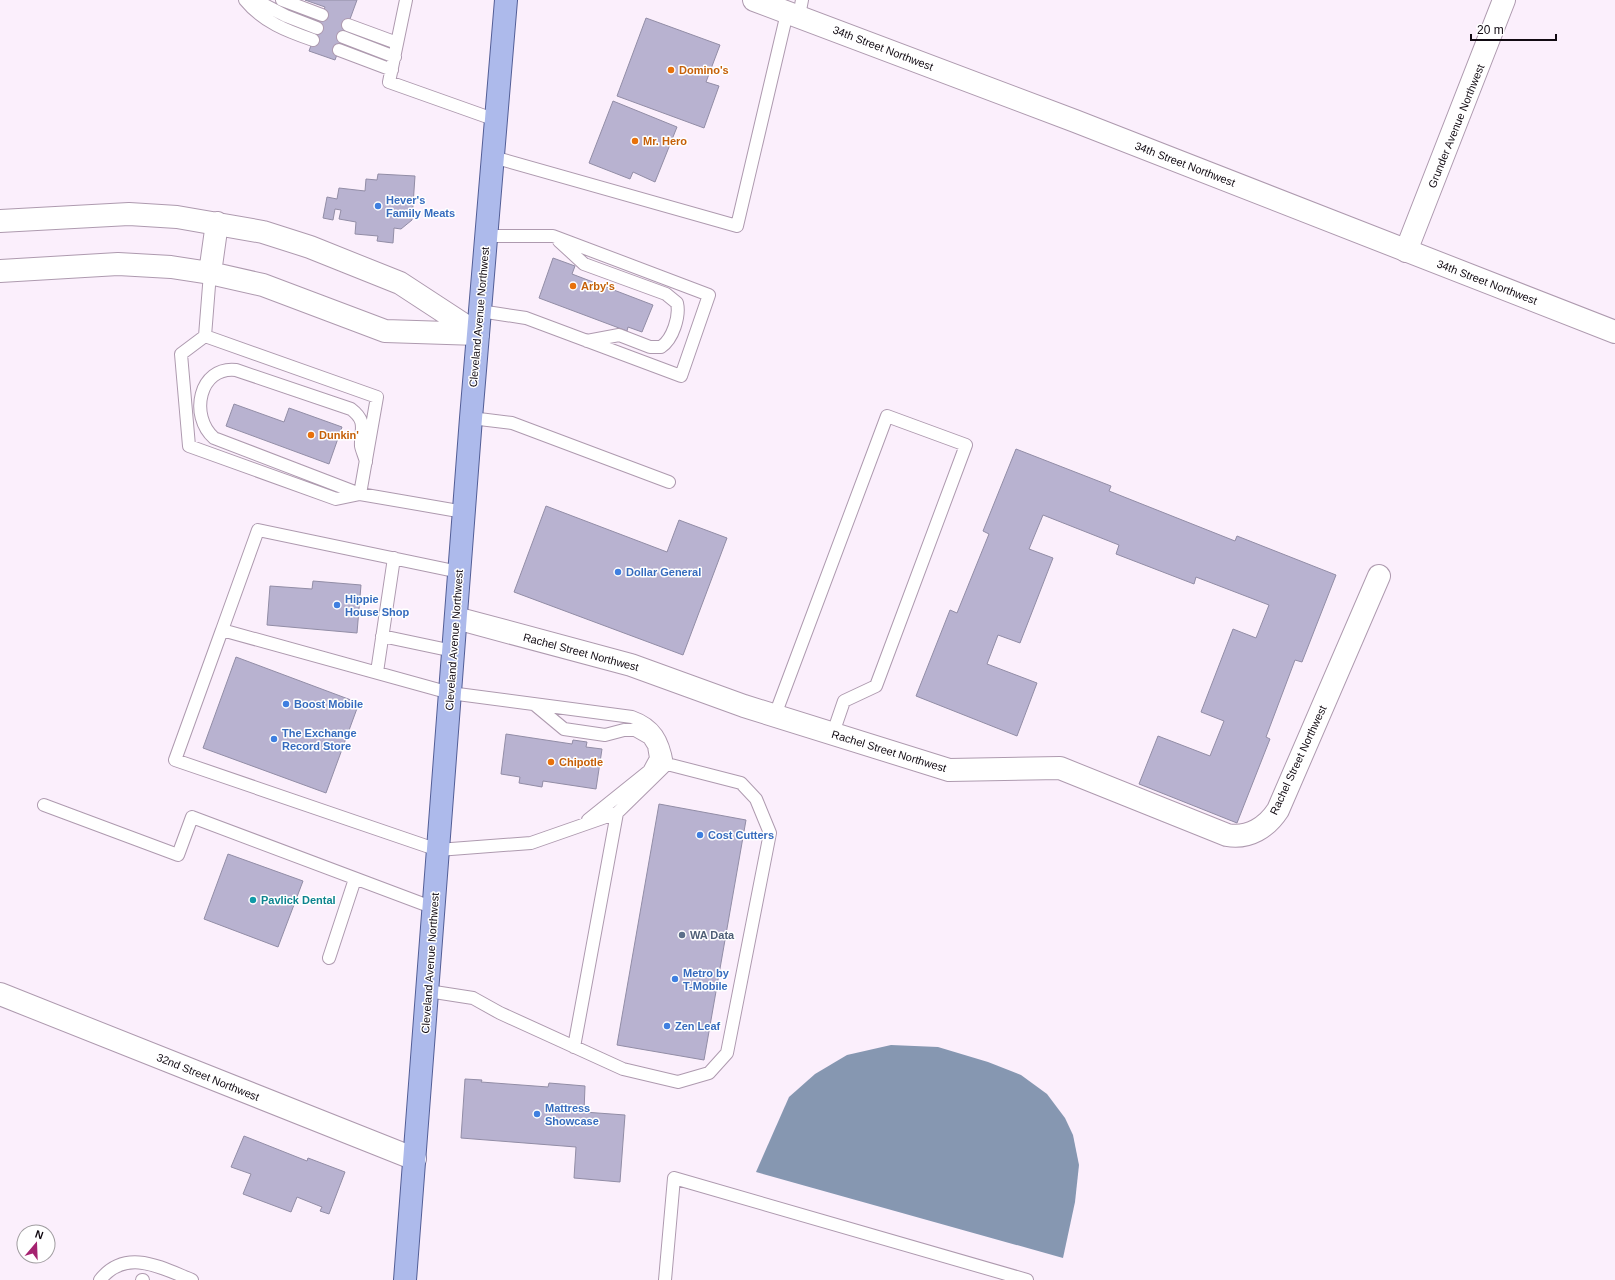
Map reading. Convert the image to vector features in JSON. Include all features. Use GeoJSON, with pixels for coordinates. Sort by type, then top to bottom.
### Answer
{"type":"FeatureCollection","features":[{"type":"Feature","properties":{"kind":"main road","name":"Cleveland Avenue Northwest"},"geometry":{"type":"LineString","coordinates":[[405,1280],[416,1159],[471,418],[506,0]]}},
{"type":"Feature","properties":{"kind":"street","name":"34th Street Northwest"},"geometry":{"type":"LineString","coordinates":[[754,0],[796,10],[1075,121],[1615,332]]}},
{"type":"Feature","properties":{"kind":"street","name":"Grunder Avenue Northwest"},"geometry":{"type":"LineString","coordinates":[[1406,251],[1504,0]]}},
{"type":"Feature","properties":{"kind":"street"},"geometry":{"type":"LineString","coordinates":[[0,221],[129,214],[176,217],[263,232],[310,247],[400,283],[478,334]]}},
{"type":"Feature","properties":{"kind":"street"},"geometry":{"type":"LineString","coordinates":[[210,273],[217,223]]}},
{"type":"Feature","properties":{"kind":"street"},"geometry":{"type":"LineString","coordinates":[[0,271],[118,264],[171,267],[210,273],[263,285],[385,331],[478,334]]}},
{"type":"Feature","properties":{"kind":"street","name":"Rachel Street Northwest"},"geometry":{"type":"LineString","coordinates":[[456,618],[631,665],[744,706],[949,770],[1060,768],[1227,835],[1242,836],[1264,826],[1270,821],[1278,810],[1379,576]]}},
{"type":"Feature","properties":{"kind":"street","name":"32nd Street Northwest"},"geometry":{"type":"LineString","coordinates":[[0,994],[416,1159]]}},
{"type":"Feature","properties":{"kind":"lane"},"geometry":{"type":"LineString","coordinates":[[244,0],[267,21],[284,30],[313,40]]}},
{"type":"Feature","properties":{"kind":"lane"},"geometry":{"type":"LineString","coordinates":[[255,0],[286,16],[318,28]]}},
{"type":"Feature","properties":{"kind":"lane"},"geometry":{"type":"LineString","coordinates":[[282,0],[322,15]]}},
{"type":"Feature","properties":{"kind":"lane"},"geometry":{"type":"LineString","coordinates":[[406,0],[389,82],[496,120]]}},
{"type":"Feature","properties":{"kind":"lane"},"geometry":{"type":"LineString","coordinates":[[493,157],[737,226],[796,10]]}},
{"type":"Feature","properties":{"kind":"lane"},"geometry":{"type":"LineString","coordinates":[[348,25],[397,43]]}},
{"type":"Feature","properties":{"kind":"lane"},"geometry":{"type":"LineString","coordinates":[[344,38],[395,57]]}},
{"type":"Feature","properties":{"kind":"lane"},"geometry":{"type":"LineString","coordinates":[[339,50],[392,70]]}},
{"type":"Feature","properties":{"kind":"lane"},"geometry":{"type":"LineString","coordinates":[[480,311],[526,318],[681,376],[709,294],[553,236],[486,236]]}},
{"type":"Feature","properties":{"kind":"lane"},"geometry":{"type":"LineString","coordinates":[[553,236],[584,264],[666,294],[677,303],[678,315],[669,339],[661,347],[650,347],[619,335],[587,341]]}},
{"type":"Feature","properties":{"kind":"lane"},"geometry":{"type":"LineString","coordinates":[[210,273],[205,336],[182,354],[189,446],[336,500],[360,494]]}},
{"type":"Feature","properties":{"kind":"lane"},"geometry":{"type":"LineString","coordinates":[[205,336],[377,397],[360,494]]}},
{"type":"Feature","properties":{"kind":"lane"},"geometry":{"type":"LineString","coordinates":[[366,462],[362,446],[363,426],[361,419],[351,410],[236,370],[224,370],[218,373],[212,377],[204,388],[200,402],[200,416],[206,429],[214,438],[360,494],[464,512]]}},
{"type":"Feature","properties":{"kind":"lane"},"geometry":{"type":"LineString","coordinates":[[775,715],[887,416],[966,445],[876,686],[844,702],[834,733]]}},
{"type":"Feature","properties":{"kind":"lane"},"geometry":{"type":"LineString","coordinates":[[471,418],[512,423],[669,482]]}},
{"type":"Feature","properties":{"kind":"lane"},"geometry":{"type":"LineString","coordinates":[[459,572],[258,530],[175,760],[438,850],[531,843],[617,813],[666,764]]}},
{"type":"Feature","properties":{"kind":"lane"},"geometry":{"type":"LineString","coordinates":[[376,672],[394,558]]}},
{"type":"Feature","properties":{"kind":"lane"},"geometry":{"type":"LineString","coordinates":[[222,630],[450,693],[632,716],[641,720],[656,732],[661,739],[666,764]]}},
{"type":"Feature","properties":{"kind":"lane"},"geometry":{"type":"LineString","coordinates":[[382,636],[453,651]]}},
{"type":"Feature","properties":{"kind":"lane"},"geometry":{"type":"LineString","coordinates":[[534,704],[564,728],[605,735],[624,730],[635,730],[649,738],[654,746],[656,758],[649,771],[581,826]]}},
{"type":"Feature","properties":{"kind":"lane"},"geometry":{"type":"LineString","coordinates":[[428,991],[473,998],[500,1013],[623,1069],[678,1082],[709,1073],[727,1053],[770,833],[756,799],[741,783],[666,764]]}},
{"type":"Feature","properties":{"kind":"lane"},"geometry":{"type":"LineString","coordinates":[[44,805],[178,855],[192,817],[434,908]]}},
{"type":"Feature","properties":{"kind":"lane"},"geometry":{"type":"LineString","coordinates":[[574,1047],[617,813]]}},
{"type":"Feature","properties":{"kind":"lane"},"geometry":{"type":"LineString","coordinates":[[329,958],[356,879]]}},
{"type":"Feature","properties":{"kind":"lane"},"geometry":{"type":"LineString","coordinates":[[665,1280],[674,1178],[1027,1280]]}},
{"type":"Feature","properties":{"kind":"lane"},"geometry":{"type":"LineString","coordinates":[[100,1280],[108,1272],[117,1267],[138,1261],[148,1262],[192,1280]]}},
{"type":"Feature","properties":{"kind":"water"},"geometry":{"type":"Polygon","coordinates":[[[891,1045],[938,1047],[988,1062],[1021,1075],[1047,1094],[1065,1118],[1073,1135],[1079,1165],[1075,1202],[1063,1258],[756,1172],[789,1097],[815,1074],[847,1055],[891,1045]]]}},
{"type":"Feature","properties":{"kind":"building"},"geometry":{"type":"Polygon","coordinates":[[[305,0],[357,0],[335,60],[309,51],[325,7],[305,0]]]}},
{"type":"Feature","properties":{"kind":"building"},"geometry":{"type":"Polygon","coordinates":[[[646,18],[720,45],[706,82],[719,86],[704,128],[617,96],[646,18]]]}},
{"type":"Feature","properties":{"kind":"building"},"geometry":{"type":"Polygon","coordinates":[[[613,101],[677,127],[655,182],[633,172],[630,179],[589,163],[613,101]]]}},
{"type":"Feature","properties":{"kind":"building"},"geometry":{"type":"Polygon","coordinates":[[[378,174],[415,176],[412,220],[401,229],[394,228],[393,243],[377,241],[378,236],[355,234],[356,222],[339,219],[341,210],[335,209],[333,220],[323,218],[327,197],[337,199],[339,188],[365,191],[366,179],[377,180],[378,174]]]}},
{"type":"Feature","properties":{"kind":"building","name":"Arby's"},"geometry":{"type":"Polygon","coordinates":[[[553,258],[575,266],[572,274],[653,305],[642,332],[628,327],[627,331],[539,298],[553,258]]]}},
{"type":"Feature","properties":{"kind":"building"},"geometry":{"type":"Polygon","coordinates":[[[234,404],[284,422],[289,408],[342,427],[329,464],[226,426],[234,404]]]}},
{"type":"Feature","properties":{"kind":"building"},"geometry":{"type":"Polygon","coordinates":[[[1016,449],[1111,486],[1109,491],[1235,541],[1237,536],[1336,575],[1302,662],[1295,660],[1266,737],[1270,739],[1237,823],[1139,784],[1158,736],[1210,756],[1224,721],[1201,712],[1233,629],[1256,638],[1269,605],[1196,577],[1194,584],[1116,554],[1119,545],[1043,515],[1029,549],[1053,558],[1020,643],[998,635],[987,664],[1037,683],[1017,736],[916,696],[950,610],[957,613],[989,534],[983,531],[1016,449]]]}},
{"type":"Feature","properties":{"kind":"building","name":"Dollar General"},"geometry":{"type":"Polygon","coordinates":[[[546,506],[667,552],[679,520],[727,538],[683,655],[514,592],[546,506]]]}},
{"type":"Feature","properties":{"kind":"building"},"geometry":{"type":"Polygon","coordinates":[[[313,581],[361,585],[357,633],[267,625],[270,586],[312,589],[313,581]]]}},
{"type":"Feature","properties":{"kind":"building"},"geometry":{"type":"Polygon","coordinates":[[[236,657],[359,703],[326,793],[203,748],[236,657]]]}},
{"type":"Feature","properties":{"kind":"building","name":"Chipotle"},"geometry":{"type":"Polygon","coordinates":[[[506,734],[572,744],[573,740],[587,742],[586,747],[602,749],[596,789],[543,781],[542,787],[519,783],[520,777],[501,774],[506,734]]]}},
{"type":"Feature","properties":{"kind":"building"},"geometry":{"type":"Polygon","coordinates":[[[659,804],[746,820],[704,1060],[617,1045],[659,804]]]}},
{"type":"Feature","properties":{"kind":"building","name":"Pavlick Dental"},"geometry":{"type":"Polygon","coordinates":[[[228,854],[303,881],[278,947],[204,919],[228,854]]]}},
{"type":"Feature","properties":{"kind":"building"},"geometry":{"type":"Polygon","coordinates":[[[465,1079],[482,1080],[481,1082],[548,1087],[549,1083],[585,1086],[584,1112],[625,1115],[620,1182],[574,1178],[576,1147],[461,1138],[465,1079]]]}},
{"type":"Feature","properties":{"kind":"building"},"geometry":{"type":"Polygon","coordinates":[[[244,1136],[307,1161],[308,1158],[345,1172],[329,1214],[320,1211],[322,1207],[297,1197],[291,1212],[243,1194],[251,1174],[231,1167],[244,1136]]]}},
{"type":"Feature","properties":{"kind":"place","name":"Domino's"},"geometry":{"type":"Point","coordinates":[671,70]}},
{"type":"Feature","properties":{"kind":"place","name":"Mr. Hero"},"geometry":{"type":"Point","coordinates":[635,141]}},
{"type":"Feature","properties":{"kind":"place","name":"Hever's Family Meats"},"geometry":{"type":"Point","coordinates":[378,206]}},
{"type":"Feature","properties":{"kind":"place","name":"Arby's"},"geometry":{"type":"Point","coordinates":[573,286]}},
{"type":"Feature","properties":{"kind":"place","name":"Dunkin'"},"geometry":{"type":"Point","coordinates":[311,435]}},
{"type":"Feature","properties":{"kind":"place","name":"Dollar General"},"geometry":{"type":"Point","coordinates":[618,572]}},
{"type":"Feature","properties":{"kind":"place","name":"Hippie House Shop"},"geometry":{"type":"Point","coordinates":[337,605]}},
{"type":"Feature","properties":{"kind":"place","name":"Boost Mobile"},"geometry":{"type":"Point","coordinates":[286,704]}},
{"type":"Feature","properties":{"kind":"place","name":"The Exchange Record Store"},"geometry":{"type":"Point","coordinates":[274,739]}},
{"type":"Feature","properties":{"kind":"place","name":"Chipotle"},"geometry":{"type":"Point","coordinates":[551,762]}},
{"type":"Feature","properties":{"kind":"place","name":"Cost Cutters"},"geometry":{"type":"Point","coordinates":[700,835]}},
{"type":"Feature","properties":{"kind":"place","name":"Pavlick Dental"},"geometry":{"type":"Point","coordinates":[253,900]}},
{"type":"Feature","properties":{"kind":"place","name":"WA Data"},"geometry":{"type":"Point","coordinates":[682,935]}},
{"type":"Feature","properties":{"kind":"place","name":"Metro by T-Mobile"},"geometry":{"type":"Point","coordinates":[675,979]}},
{"type":"Feature","properties":{"kind":"place","name":"Zen Leaf"},"geometry":{"type":"Point","coordinates":[667,1026]}},
{"type":"Feature","properties":{"kind":"place","name":"Mattress Showcase"},"geometry":{"type":"Point","coordinates":[537,1114]}}]}
